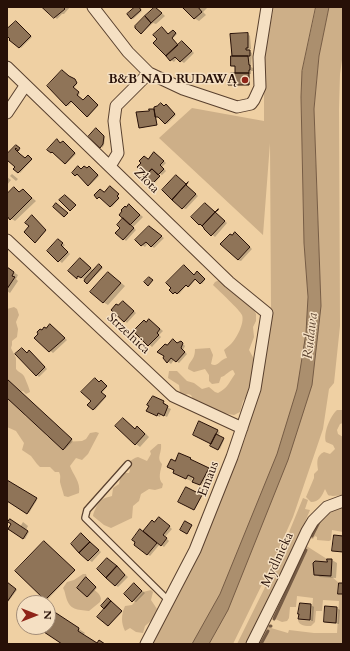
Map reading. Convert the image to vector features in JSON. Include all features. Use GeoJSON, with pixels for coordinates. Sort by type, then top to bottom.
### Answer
{"type":"FeatureCollection","features":[{"type":"Feature","properties":{"kind":"street"},"geometry":{"type":"LineString","coordinates":[[93,7],[128,52],[149,73],[183,89],[218,102],[237,107],[251,104],[260,87],[259,57],[267,7]]}},
{"type":"Feature","properties":{"kind":"street","name":"Złota"},"geometry":{"type":"LineString","coordinates":[[7,67],[229,282],[267,313]]}},
{"type":"Feature","properties":{"kind":"street"},"geometry":{"type":"LineString","coordinates":[[110,166],[118,153],[114,121],[116,106],[149,73]]}},
{"type":"Feature","properties":{"kind":"street"},"geometry":{"type":"LineString","coordinates":[[7,113],[25,86]]}},
{"type":"Feature","properties":{"kind":"street","name":"Strzelnica"},"geometry":{"type":"LineString","coordinates":[[7,240],[173,396],[242,428]]}},
{"type":"Feature","properties":{"kind":"street","name":"Emaus"},"geometry":{"type":"LineString","coordinates":[[146,644],[195,550],[242,428],[255,389],[267,313]]}},
{"type":"Feature","properties":{"kind":"street","name":"Mydlnicka"},"geometry":{"type":"LineString","coordinates":[[252,644],[313,521],[327,507],[343,501]]}},
{"type":"Feature","properties":{"kind":"lane"},"geometry":{"type":"LineString","coordinates":[[128,464],[86,510],[85,518],[169,602]]}},
{"type":"Feature","properties":{"kind":"shaded area"},"geometry":{"type":"Polygon","coordinates":[[[274,7],[316,7],[302,71],[301,97],[304,243],[308,305],[321,306],[314,109],[319,56],[329,7],[343,7],[343,53],[340,74],[339,109],[340,326],[334,383],[329,389],[323,429],[293,517],[233,644],[209,644],[219,625],[201,644],[150,644],[229,478],[245,439],[255,401],[271,306],[270,143],[263,235],[159,138],[192,108],[264,121],[263,59],[274,7]]]}},
{"type":"Feature","properties":{"kind":"shaded area"},"geometry":{"type":"Polygon","coordinates":[[[221,279],[224,280],[254,310],[256,314],[256,321],[253,327],[254,337],[249,350],[254,359],[254,369],[248,395],[243,401],[240,412],[234,415],[218,412],[194,401],[191,395],[188,394],[182,396],[179,385],[168,378],[169,371],[177,371],[187,381],[194,383],[202,389],[209,387],[218,393],[226,387],[235,374],[233,370],[221,377],[219,383],[212,384],[209,381],[209,375],[205,369],[194,372],[188,369],[194,356],[195,349],[210,348],[213,355],[211,364],[213,365],[227,358],[224,350],[233,342],[241,326],[243,318],[242,315],[213,285],[221,279]]]}},
{"type":"Feature","properties":{"kind":"shaded area"},"geometry":{"type":"Polygon","coordinates":[[[14,307],[17,309],[19,315],[16,322],[18,329],[17,337],[12,341],[11,348],[16,358],[16,369],[24,376],[30,392],[26,394],[23,391],[20,392],[25,416],[43,428],[48,437],[52,437],[62,442],[82,441],[86,439],[90,433],[99,433],[88,454],[82,460],[76,458],[70,466],[79,485],[79,493],[68,497],[64,496],[59,472],[55,472],[50,467],[40,467],[31,456],[22,450],[24,443],[16,431],[7,427],[7,309],[14,307]]]}},
{"type":"Feature","properties":{"kind":"shaded area"},"geometry":{"type":"Polygon","coordinates":[[[337,410],[343,410],[343,423],[340,424],[337,430],[338,434],[343,437],[343,495],[330,496],[325,489],[318,500],[311,502],[306,497],[314,478],[314,474],[318,470],[318,457],[324,452],[330,454],[335,449],[333,445],[326,442],[325,434],[334,413],[337,410]]]}},
{"type":"Feature","properties":{"kind":"shaded area"},"geometry":{"type":"Polygon","coordinates":[[[158,444],[161,444],[159,459],[162,464],[160,480],[163,484],[162,488],[155,490],[149,489],[141,494],[139,501],[133,506],[132,518],[111,528],[104,525],[93,516],[97,506],[103,499],[112,496],[113,488],[119,484],[121,473],[129,473],[129,463],[131,460],[138,457],[147,461],[151,454],[150,451],[158,444]]]}},
{"type":"Feature","properties":{"kind":"shaded area"},"geometry":{"type":"Polygon","coordinates":[[[303,498],[308,500],[305,509],[310,510],[287,565],[248,644],[237,644],[274,569],[303,498]]]}},
{"type":"Feature","properties":{"kind":"shaded area"},"geometry":{"type":"Polygon","coordinates":[[[343,505],[343,532],[332,530],[331,540],[329,541],[317,540],[317,537],[315,536],[313,539],[309,538],[311,531],[327,513],[343,505]]]}},
{"type":"Feature","properties":{"kind":"shaded area"},"geometry":{"type":"Polygon","coordinates":[[[305,545],[327,559],[327,562],[315,561],[313,563],[315,575],[331,576],[339,583],[338,594],[343,594],[343,644],[258,644],[268,625],[272,626],[271,628],[288,633],[289,630],[314,633],[337,633],[339,601],[323,600],[322,611],[316,611],[315,622],[311,626],[301,625],[298,620],[311,621],[313,598],[297,596],[296,607],[290,607],[289,618],[287,621],[282,622],[273,618],[273,613],[305,545]]]}},
{"type":"Feature","properties":{"kind":"shaded area"},"geometry":{"type":"Polygon","coordinates":[[[83,574],[86,574],[87,584],[99,594],[101,599],[100,602],[89,611],[72,607],[68,602],[63,588],[67,582],[74,580],[83,574]]]}},
{"type":"Feature","properties":{"kind":"shaded area"},"geometry":{"type":"Polygon","coordinates":[[[151,590],[153,592],[151,600],[157,609],[152,620],[145,626],[143,633],[136,632],[130,628],[125,631],[122,619],[125,606],[132,605],[143,592],[151,590]]]}},
{"type":"Feature","properties":{"kind":"water","name":"Rudawa"},"geometry":{"type":"Polygon","coordinates":[[[316,7],[329,7],[319,56],[314,109],[321,306],[312,385],[288,460],[228,610],[209,644],[192,644],[220,594],[277,454],[297,389],[306,333],[308,297],[304,243],[301,97],[302,71],[316,7]]]}},
{"type":"Feature","properties":{"kind":"building"},"geometry":{"type":"Polygon","coordinates":[[[42,7],[65,7],[65,9],[54,18],[42,7]]]}},
{"type":"Feature","properties":{"kind":"building"},"geometry":{"type":"Polygon","coordinates":[[[135,7],[139,7],[141,10],[131,19],[127,14],[135,7]]]}},
{"type":"Feature","properties":{"kind":"building"},"geometry":{"type":"Polygon","coordinates":[[[155,7],[162,13],[151,23],[145,16],[155,7]]]}},
{"type":"Feature","properties":{"kind":"building"},"geometry":{"type":"Polygon","coordinates":[[[198,7],[202,12],[194,19],[183,8],[198,7]]]}},
{"type":"Feature","properties":{"kind":"building"},"geometry":{"type":"Polygon","coordinates":[[[145,16],[151,23],[141,34],[135,26],[145,16]]]}},
{"type":"Feature","properties":{"kind":"building"},"geometry":{"type":"Polygon","coordinates":[[[16,21],[31,36],[19,48],[9,40],[10,39],[7,36],[7,29],[16,21]]]}},
{"type":"Feature","properties":{"kind":"building"},"geometry":{"type":"Polygon","coordinates":[[[162,27],[168,34],[173,30],[176,33],[172,38],[178,45],[166,56],[153,43],[157,39],[153,35],[162,27]]]}},
{"type":"Feature","properties":{"kind":"building"},"geometry":{"type":"Polygon","coordinates":[[[248,33],[248,48],[246,48],[246,50],[250,50],[250,56],[232,56],[230,34],[248,33]]]}},
{"type":"Feature","properties":{"kind":"building"},"geometry":{"type":"Polygon","coordinates":[[[182,41],[192,51],[180,62],[175,57],[170,61],[166,56],[182,41]]]}},
{"type":"Feature","properties":{"kind":"building"},"geometry":{"type":"Polygon","coordinates":[[[231,56],[248,56],[250,65],[249,73],[235,73],[235,66],[231,66],[231,56]]]}},
{"type":"Feature","properties":{"kind":"building"},"geometry":{"type":"Polygon","coordinates":[[[62,70],[75,79],[77,83],[73,87],[79,92],[77,95],[83,100],[88,95],[98,105],[87,117],[71,101],[66,106],[47,86],[62,70]]]}},
{"type":"Feature","properties":{"kind":"building"},"geometry":{"type":"Polygon","coordinates":[[[231,73],[249,73],[249,85],[228,85],[228,80],[232,80],[231,73]]]}},
{"type":"Feature","properties":{"kind":"building"},"geometry":{"type":"Polygon","coordinates":[[[161,103],[164,106],[166,104],[175,114],[165,124],[158,117],[155,117],[154,107],[161,103]]]}},
{"type":"Feature","properties":{"kind":"building"},"geometry":{"type":"Polygon","coordinates":[[[149,109],[154,109],[157,125],[139,128],[136,112],[149,111],[149,109]]]}},
{"type":"Feature","properties":{"kind":"building"},"geometry":{"type":"Polygon","coordinates":[[[96,128],[104,136],[103,144],[100,148],[88,137],[96,128]]]}},
{"type":"Feature","properties":{"kind":"building"},"geometry":{"type":"Polygon","coordinates":[[[57,139],[60,143],[63,141],[75,153],[65,164],[52,152],[51,153],[47,150],[57,139]]]}},
{"type":"Feature","properties":{"kind":"building"},"geometry":{"type":"Polygon","coordinates":[[[16,145],[20,148],[18,151],[16,148],[15,149],[20,154],[25,158],[28,155],[32,159],[18,173],[13,169],[15,167],[7,160],[7,154],[16,145]]]}},
{"type":"Feature","properties":{"kind":"building"},"geometry":{"type":"Polygon","coordinates":[[[154,152],[164,161],[160,165],[164,169],[158,175],[152,169],[145,176],[137,167],[141,163],[139,161],[144,156],[148,159],[154,152]]]}},
{"type":"Feature","properties":{"kind":"building"},"geometry":{"type":"Polygon","coordinates":[[[78,166],[81,169],[84,166],[87,168],[89,166],[98,175],[88,186],[77,174],[75,176],[72,173],[78,166]]]}},
{"type":"Feature","properties":{"kind":"building"},"geometry":{"type":"Polygon","coordinates":[[[152,169],[160,176],[152,184],[144,177],[152,169]]]}},
{"type":"Feature","properties":{"kind":"building"},"geometry":{"type":"Polygon","coordinates":[[[176,175],[186,184],[188,182],[172,200],[162,190],[176,175]]]}},
{"type":"Feature","properties":{"kind":"building"},"geometry":{"type":"Polygon","coordinates":[[[188,182],[186,185],[196,194],[182,209],[172,200],[188,182]]]}},
{"type":"Feature","properties":{"kind":"building"},"geometry":{"type":"Polygon","coordinates":[[[110,186],[119,194],[117,196],[119,198],[110,207],[99,197],[97,199],[94,195],[100,189],[104,192],[110,186]]]}},
{"type":"Feature","properties":{"kind":"building"},"geometry":{"type":"Polygon","coordinates":[[[14,187],[19,192],[23,189],[32,198],[10,220],[7,216],[7,194],[14,187]]]}},
{"type":"Feature","properties":{"kind":"building"},"geometry":{"type":"Polygon","coordinates":[[[65,195],[76,205],[70,211],[59,200],[65,195]]]}},
{"type":"Feature","properties":{"kind":"building"},"geometry":{"type":"Polygon","coordinates":[[[56,203],[68,213],[64,217],[53,207],[56,203]]]}},
{"type":"Feature","properties":{"kind":"building"},"geometry":{"type":"Polygon","coordinates":[[[205,203],[215,212],[218,209],[202,226],[191,217],[205,203]]]}},
{"type":"Feature","properties":{"kind":"building"},"geometry":{"type":"Polygon","coordinates":[[[129,204],[140,215],[130,225],[119,215],[122,211],[121,210],[129,204]]]}},
{"type":"Feature","properties":{"kind":"building"},"geometry":{"type":"Polygon","coordinates":[[[215,212],[225,221],[211,236],[202,226],[215,212]]]}},
{"type":"Feature","properties":{"kind":"building"},"geometry":{"type":"Polygon","coordinates":[[[32,215],[46,230],[35,243],[24,232],[29,226],[25,223],[32,215]]]}},
{"type":"Feature","properties":{"kind":"building"},"geometry":{"type":"Polygon","coordinates":[[[123,218],[134,228],[123,240],[115,233],[120,228],[117,225],[123,218]]]}},
{"type":"Feature","properties":{"kind":"building"},"geometry":{"type":"Polygon","coordinates":[[[149,226],[162,236],[151,247],[146,242],[141,246],[135,240],[149,226]]]}},
{"type":"Feature","properties":{"kind":"building"},"geometry":{"type":"Polygon","coordinates":[[[235,232],[250,247],[238,260],[220,244],[230,234],[232,235],[235,232]]]}},
{"type":"Feature","properties":{"kind":"building"},"geometry":{"type":"Polygon","coordinates":[[[58,239],[63,243],[61,245],[68,252],[58,262],[47,251],[58,239]]]}},
{"type":"Feature","properties":{"kind":"building"},"geometry":{"type":"Polygon","coordinates":[[[80,258],[91,268],[81,278],[78,276],[77,279],[68,271],[80,258]]]}},
{"type":"Feature","properties":{"kind":"building"},"geometry":{"type":"Polygon","coordinates":[[[99,264],[102,267],[87,284],[84,281],[85,279],[99,264]]]}},
{"type":"Feature","properties":{"kind":"building"},"geometry":{"type":"Polygon","coordinates":[[[184,265],[194,275],[197,271],[205,279],[200,284],[195,279],[188,287],[186,285],[177,294],[175,292],[173,294],[169,290],[171,288],[166,283],[184,265]]]}},
{"type":"Feature","properties":{"kind":"building"},"geometry":{"type":"Polygon","coordinates":[[[7,267],[14,272],[12,276],[15,277],[7,289],[7,267]]]}},
{"type":"Feature","properties":{"kind":"building"},"geometry":{"type":"Polygon","coordinates":[[[108,272],[121,283],[103,303],[90,292],[108,272]]]}},
{"type":"Feature","properties":{"kind":"building"},"geometry":{"type":"Polygon","coordinates":[[[149,277],[153,280],[148,286],[144,282],[149,277]]]}},
{"type":"Feature","properties":{"kind":"building"},"geometry":{"type":"Polygon","coordinates":[[[123,301],[134,311],[124,322],[111,310],[116,304],[118,305],[123,301]]]}},
{"type":"Feature","properties":{"kind":"building"},"geometry":{"type":"Polygon","coordinates":[[[149,319],[160,329],[157,333],[159,335],[148,346],[133,331],[144,320],[146,322],[149,319]]]}},
{"type":"Feature","properties":{"kind":"building"},"geometry":{"type":"Polygon","coordinates":[[[50,324],[65,338],[49,352],[34,338],[40,329],[42,330],[44,327],[46,328],[50,324]]]}},
{"type":"Feature","properties":{"kind":"building"},"geometry":{"type":"Polygon","coordinates":[[[173,339],[177,343],[181,341],[183,343],[181,348],[185,352],[176,362],[171,358],[167,363],[163,358],[164,356],[157,352],[173,339]]]}},
{"type":"Feature","properties":{"kind":"building"},"geometry":{"type":"Polygon","coordinates":[[[22,348],[27,353],[29,350],[45,367],[36,376],[15,354],[22,348]]]}},
{"type":"Feature","properties":{"kind":"building"},"geometry":{"type":"Polygon","coordinates":[[[95,378],[99,382],[101,380],[107,386],[101,392],[106,396],[93,410],[87,405],[91,401],[81,392],[95,378]]]}},
{"type":"Feature","properties":{"kind":"building"},"geometry":{"type":"Polygon","coordinates":[[[7,379],[72,439],[63,450],[7,398],[7,379]]]}},
{"type":"Feature","properties":{"kind":"building"},"geometry":{"type":"Polygon","coordinates":[[[153,396],[164,401],[163,403],[168,406],[164,416],[158,413],[157,416],[146,411],[149,406],[147,405],[153,396]]]}},
{"type":"Feature","properties":{"kind":"building"},"geometry":{"type":"Polygon","coordinates":[[[123,418],[135,429],[137,426],[145,434],[135,445],[115,426],[123,418]]]}},
{"type":"Feature","properties":{"kind":"building"},"geometry":{"type":"Polygon","coordinates":[[[199,421],[218,430],[211,444],[193,435],[199,421]]]}},
{"type":"Feature","properties":{"kind":"building"},"geometry":{"type":"Polygon","coordinates":[[[216,434],[224,438],[218,450],[210,446],[216,434]]]}},
{"type":"Feature","properties":{"kind":"building"},"geometry":{"type":"Polygon","coordinates":[[[179,453],[209,468],[200,485],[192,482],[194,478],[188,475],[186,479],[173,473],[174,470],[167,467],[171,459],[175,461],[179,453]]]}},
{"type":"Feature","properties":{"kind":"building"},"geometry":{"type":"Polygon","coordinates":[[[7,480],[37,498],[27,514],[7,501],[7,480]]]}},
{"type":"Feature","properties":{"kind":"building"},"geometry":{"type":"Polygon","coordinates":[[[186,487],[202,495],[194,510],[178,502],[186,487]]]}},
{"type":"Feature","properties":{"kind":"building"},"geometry":{"type":"Polygon","coordinates":[[[159,517],[170,526],[163,535],[167,538],[161,546],[143,531],[152,520],[154,522],[159,517]]]}},
{"type":"Feature","properties":{"kind":"building"},"geometry":{"type":"Polygon","coordinates":[[[10,519],[28,531],[23,539],[8,529],[11,524],[8,522],[10,519]]]}},
{"type":"Feature","properties":{"kind":"building"},"geometry":{"type":"Polygon","coordinates":[[[185,521],[192,525],[187,534],[180,530],[185,521]]]}},
{"type":"Feature","properties":{"kind":"building"},"geometry":{"type":"Polygon","coordinates":[[[140,529],[157,543],[147,555],[134,545],[135,542],[132,540],[140,529]]]}},
{"type":"Feature","properties":{"kind":"building"},"geometry":{"type":"Polygon","coordinates":[[[81,533],[90,542],[79,553],[71,544],[81,533]]]}},
{"type":"Feature","properties":{"kind":"building"},"geometry":{"type":"Polygon","coordinates":[[[334,535],[343,536],[343,552],[332,551],[334,535]]]}},
{"type":"Feature","properties":{"kind":"building"},"geometry":{"type":"Polygon","coordinates":[[[44,541],[75,570],[50,595],[40,595],[15,571],[44,541]]]}},
{"type":"Feature","properties":{"kind":"building"},"geometry":{"type":"Polygon","coordinates":[[[90,542],[99,550],[88,561],[79,553],[90,542]]]}},
{"type":"Feature","properties":{"kind":"building"},"geometry":{"type":"Polygon","coordinates":[[[107,558],[117,566],[106,578],[97,569],[107,558]]]}},
{"type":"Feature","properties":{"kind":"building"},"geometry":{"type":"Polygon","coordinates":[[[327,559],[332,559],[331,576],[314,575],[313,563],[315,561],[327,562],[327,559]]]}},
{"type":"Feature","properties":{"kind":"building"},"geometry":{"type":"Polygon","coordinates":[[[117,566],[125,575],[115,586],[106,578],[117,566]]]}},
{"type":"Feature","properties":{"kind":"building"},"geometry":{"type":"Polygon","coordinates":[[[86,577],[96,587],[87,597],[77,588],[86,577]]]}},
{"type":"Feature","properties":{"kind":"building"},"geometry":{"type":"Polygon","coordinates":[[[7,582],[16,589],[7,602],[7,582]]]}},
{"type":"Feature","properties":{"kind":"building"},"geometry":{"type":"Polygon","coordinates":[[[134,583],[142,591],[132,602],[124,594],[134,583]]]}},
{"type":"Feature","properties":{"kind":"building"},"geometry":{"type":"Polygon","coordinates":[[[339,583],[343,583],[343,594],[338,594],[339,583]]]}},
{"type":"Feature","properties":{"kind":"building"},"geometry":{"type":"Polygon","coordinates":[[[108,598],[111,601],[104,609],[101,606],[108,598]]]}},
{"type":"Feature","properties":{"kind":"building"},"geometry":{"type":"Polygon","coordinates":[[[111,601],[122,611],[108,626],[97,617],[111,601]]]}},
{"type":"Feature","properties":{"kind":"building"},"geometry":{"type":"Polygon","coordinates":[[[300,603],[311,604],[310,620],[298,619],[300,603]]]}},
{"type":"Feature","properties":{"kind":"building"},"geometry":{"type":"Polygon","coordinates":[[[325,606],[337,607],[336,623],[324,622],[325,606]]]}},
{"type":"Feature","properties":{"kind":"building"},"geometry":{"type":"Polygon","coordinates":[[[56,613],[79,628],[78,631],[97,643],[99,640],[105,644],[62,644],[48,635],[56,635],[56,613]]]}},
{"type":"Feature","properties":{"kind":"waterway"},"geometry":{"type":"LineString","coordinates":[[312,536],[320,520]]}},
{"type":"Feature","properties":{"kind":"waterway"},"geometry":{"type":"LineString","coordinates":[[274,619],[306,550]]}},
{"type":"Feature","properties":{"kind":"waterway"},"geometry":{"type":"LineString","coordinates":[[261,644],[268,631]]}},
{"type":"Feature","properties":{"kind":"place","name":"B&B NAD RUDAWĄ"},"geometry":{"type":"Point","coordinates":[245,80]}}]}
